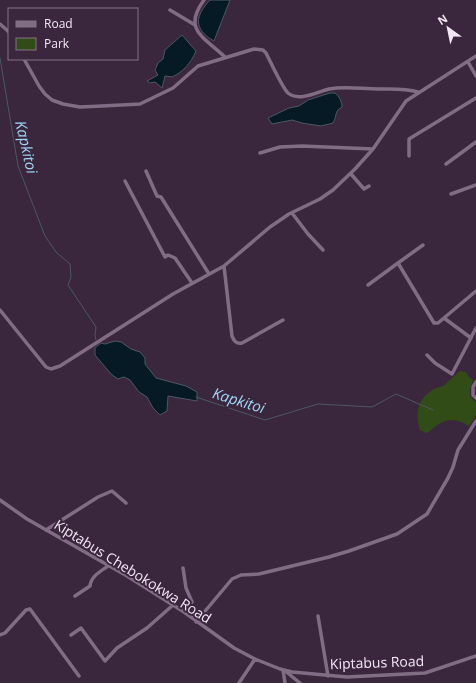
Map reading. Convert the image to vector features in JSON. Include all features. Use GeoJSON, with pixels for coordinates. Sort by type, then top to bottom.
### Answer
{"type":"FeatureCollection","features":[{"type":"Feature","properties":{"kind":"street"},"geometry":{"type":"LineString","coordinates":[[194,25],[196,12],[204,0]]}},
{"type":"Feature","properties":{"kind":"street"},"geometry":{"type":"LineString","coordinates":[[170,10],[194,25],[198,33],[225,57]]}},
{"type":"Feature","properties":{"kind":"street"},"geometry":{"type":"LineString","coordinates":[[0,24],[8,31]]}},
{"type":"Feature","properties":{"kind":"street"},"geometry":{"type":"LineString","coordinates":[[25,60],[39,86],[52,100],[63,104],[80,107],[140,104],[173,88],[198,66],[254,49],[263,50],[286,91],[292,96],[306,96],[330,89],[343,88],[396,88],[418,92]]}},
{"type":"Feature","properties":{"kind":"street"},"geometry":{"type":"LineString","coordinates":[[0,310],[46,367],[51,369],[60,366],[192,283],[224,266],[266,230],[292,213],[326,194],[351,174],[373,149],[401,106],[406,101],[476,56]]}},
{"type":"Feature","properties":{"kind":"street"},"geometry":{"type":"LineString","coordinates":[[468,62],[476,76]]}},
{"type":"Feature","properties":{"kind":"street"},"geometry":{"type":"LineString","coordinates":[[409,156],[409,139],[476,98]]}},
{"type":"Feature","properties":{"kind":"street"},"geometry":{"type":"LineString","coordinates":[[446,164],[476,142]]}},
{"type":"Feature","properties":{"kind":"street"},"geometry":{"type":"LineString","coordinates":[[260,153],[280,147],[302,146],[373,149]]}},
{"type":"Feature","properties":{"kind":"street"},"geometry":{"type":"LineString","coordinates":[[146,171],[157,196],[161,197],[209,274]]}},
{"type":"Feature","properties":{"kind":"street"},"geometry":{"type":"LineString","coordinates":[[351,174],[364,189]]}},
{"type":"Feature","properties":{"kind":"street"},"geometry":{"type":"LineString","coordinates":[[125,181],[165,257],[168,255],[175,258],[192,283]]}},
{"type":"Feature","properties":{"kind":"street"},"geometry":{"type":"LineString","coordinates":[[451,194],[476,185]]}},
{"type":"Feature","properties":{"kind":"street"},"geometry":{"type":"LineString","coordinates":[[360,193],[369,186]]}},
{"type":"Feature","properties":{"kind":"street"},"geometry":{"type":"LineString","coordinates":[[292,213],[308,234],[323,250]]}},
{"type":"Feature","properties":{"kind":"street"},"geometry":{"type":"LineString","coordinates":[[368,285],[423,245]]}},
{"type":"Feature","properties":{"kind":"street"},"geometry":{"type":"LineString","coordinates":[[398,263],[434,323],[438,323],[476,291]]}},
{"type":"Feature","properties":{"kind":"street"},"geometry":{"type":"LineString","coordinates":[[224,266],[232,336],[235,342],[238,344],[242,343],[283,320]]}},
{"type":"Feature","properties":{"kind":"street"},"geometry":{"type":"LineString","coordinates":[[444,318],[471,338]]}},
{"type":"Feature","properties":{"kind":"street"},"geometry":{"type":"LineString","coordinates":[[427,355],[435,363],[452,374],[476,328]]}},
{"type":"Feature","properties":{"kind":"street"},"geometry":{"type":"LineString","coordinates":[[476,382],[473,387],[473,395],[476,398]]}},
{"type":"Feature","properties":{"kind":"street"},"geometry":{"type":"LineString","coordinates":[[196,622],[236,576],[241,574],[259,574],[329,557],[397,534],[427,514],[448,478],[458,450],[476,421]]}},
{"type":"Feature","properties":{"kind":"street"},"geometry":{"type":"LineString","coordinates":[[46,530],[98,497],[112,491],[126,503]]}},
{"type":"Feature","properties":{"kind":"street","name":"Kiptabus Chebokokwa Road"},"geometry":{"type":"LineString","coordinates":[[0,500],[27,519],[184,612],[234,648],[255,660]]}},
{"type":"Feature","properties":{"kind":"street"},"geometry":{"type":"LineString","coordinates":[[75,596],[90,586],[91,580],[108,566]]}},
{"type":"Feature","properties":{"kind":"street"},"geometry":{"type":"LineString","coordinates":[[183,568],[186,588],[192,602],[184,612]]}},
{"type":"Feature","properties":{"kind":"street"},"geometry":{"type":"LineString","coordinates":[[71,635],[81,628],[105,661],[117,648],[147,628],[173,606]]}},
{"type":"Feature","properties":{"kind":"street"},"geometry":{"type":"LineString","coordinates":[[0,635],[5,633],[26,610],[30,609],[79,676]]}},
{"type":"Feature","properties":{"kind":"street"},"geometry":{"type":"LineString","coordinates":[[318,616],[328,676]]}},
{"type":"Feature","properties":{"kind":"street","name":"Kiptabus Road"},"geometry":{"type":"LineString","coordinates":[[255,660],[283,670],[347,677],[425,673],[476,656]]}},
{"type":"Feature","properties":{"kind":"street"},"geometry":{"type":"LineString","coordinates":[[239,683],[255,660]]}},
{"type":"Feature","properties":{"kind":"street"},"geometry":{"type":"LineString","coordinates":[[283,670],[285,683]]}},
{"type":"Feature","properties":{"kind":"street"},"geometry":{"type":"LineString","coordinates":[[283,670],[300,683]]}},
{"type":"Feature","properties":{"kind":"green space"},"geometry":{"type":"Polygon","coordinates":[[[460,371],[466,372],[473,380],[470,389],[470,396],[476,403],[476,415],[469,426],[460,422],[449,420],[440,423],[427,433],[420,430],[418,424],[418,412],[424,397],[434,389],[443,386],[460,371]]]}},
{"type":"Feature","properties":{"kind":"water"},"geometry":{"type":"Polygon","coordinates":[[[210,0],[230,0],[214,41],[202,32],[198,22],[201,11],[210,0]]]}},
{"type":"Feature","properties":{"kind":"water"},"geometry":{"type":"Polygon","coordinates":[[[182,35],[196,51],[189,63],[176,75],[172,77],[165,76],[162,88],[155,82],[150,83],[147,81],[158,75],[155,70],[158,63],[163,59],[165,50],[182,35]]]}},
{"type":"Feature","properties":{"kind":"water"},"geometry":{"type":"Polygon","coordinates":[[[330,93],[336,94],[342,105],[337,112],[333,123],[321,126],[292,120],[272,124],[268,118],[289,108],[299,106],[308,100],[330,93]]]}},
{"type":"Feature","properties":{"kind":"water"},"geometry":{"type":"Polygon","coordinates":[[[115,341],[121,342],[131,349],[140,352],[145,358],[145,364],[156,378],[186,386],[197,392],[197,401],[168,396],[167,411],[160,415],[153,408],[147,397],[139,392],[130,380],[124,377],[118,379],[111,374],[95,355],[95,348],[101,343],[105,344],[115,341]]]}},
{"type":"Feature","properties":{"kind":"waterway","name":"Kapkitoi"},"geometry":{"type":"LineString","coordinates":[[0,58],[18,166],[45,236],[56,252],[70,264],[71,277],[68,285],[96,327],[96,340]]}},
{"type":"Feature","properties":{"kind":"waterway","name":"Kapkitoi"},"geometry":{"type":"LineString","coordinates":[[196,397],[265,420],[318,404],[372,407],[396,394],[433,410]]}}]}
